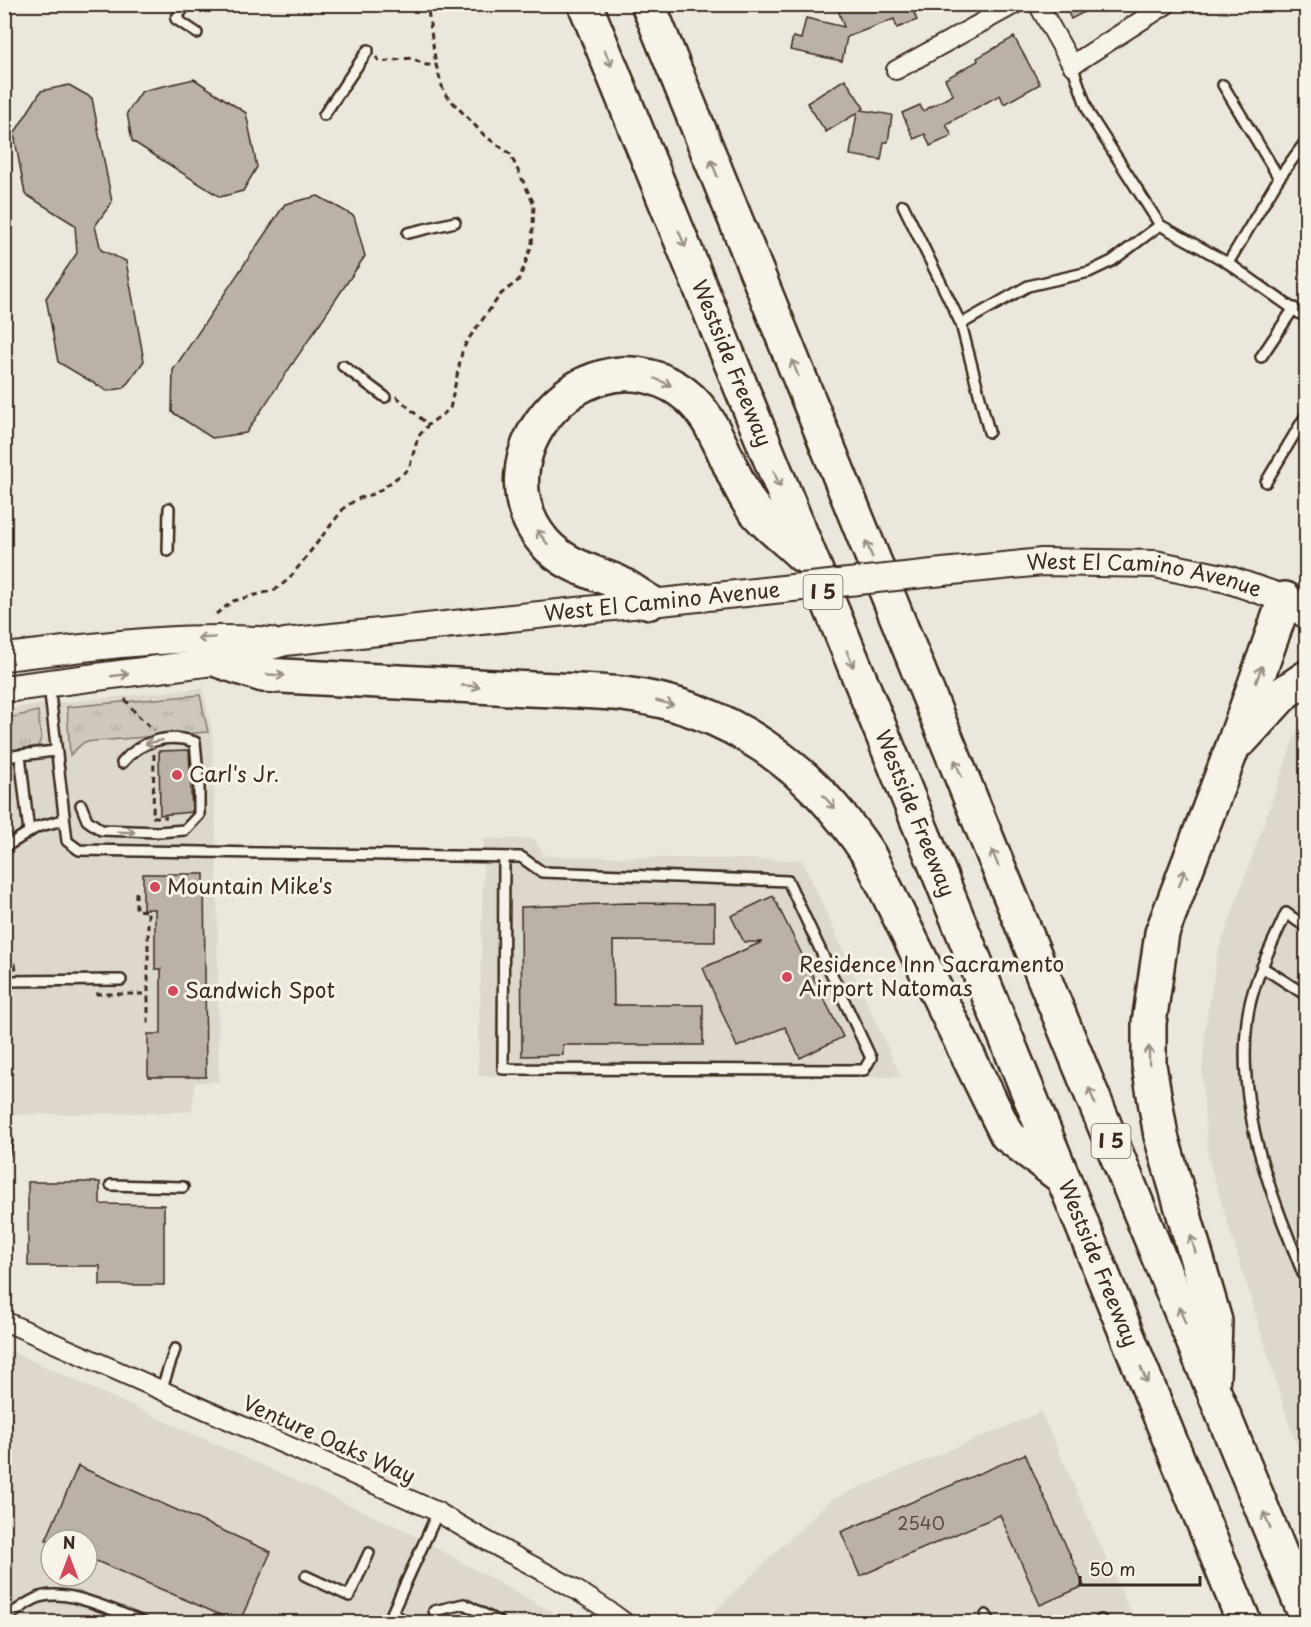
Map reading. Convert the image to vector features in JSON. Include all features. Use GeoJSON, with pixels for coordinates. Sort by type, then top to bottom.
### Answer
{"type":"FeatureCollection","features":[{"type":"Feature","properties":{"kind":"highway","name":"Westside Freeway"},"geometry":{"type":"LineString","coordinates":[[585,4],[1244,1623]]}},
{"type":"Feature","properties":{"kind":"highway","name":"I 5"},"geometry":{"type":"LineString","coordinates":[[648,4],[1306,1616]]}},
{"type":"Feature","properties":{"kind":"highway"},"geometry":{"type":"LineString","coordinates":[[650,603],[616,582],[587,572],[558,556],[535,529],[523,491],[526,453],[541,420],[562,399],[598,379],[632,374],[652,377],[684,393],[707,417],[751,506],[811,563]]}},
{"type":"Feature","properties":{"kind":"highway"},"geometry":{"type":"LineString","coordinates":[[1212,1388],[1215,1321],[1161,1136],[1149,1065],[1149,1023],[1162,933],[1232,749],[1299,603]]}},
{"type":"Feature","properties":{"kind":"highway"},"geometry":{"type":"LineString","coordinates":[[220,661],[263,675],[622,694],[689,709],[724,723],[758,742],[802,774],[850,826],[869,855],[1007,1135],[1064,1179]]}},
{"type":"Feature","properties":{"kind":"highway"},"geometry":{"type":"LineString","coordinates":[[1232,749],[1285,692],[1306,678]]}},
{"type":"Feature","properties":{"kind":"main road","name":"West El Camino Avenue"},"geometry":{"type":"LineString","coordinates":[[4,689],[49,685],[220,661],[285,642],[1042,562],[1155,564],[1227,579],[1299,603]]}},
{"type":"Feature","properties":{"kind":"main road","name":"West El Camino Avenue"},"geometry":{"type":"LineString","coordinates":[[4,657],[220,637],[285,642]]}},
{"type":"Feature","properties":{"kind":"street"},"geometry":{"type":"LineString","coordinates":[[896,70],[1015,4]]}},
{"type":"Feature","properties":{"kind":"street"},"geometry":{"type":"LineString","coordinates":[[1038,4],[1072,65],[1167,4]]}},
{"type":"Feature","properties":{"kind":"street","name":"Venture Oaks Way"},"geometry":{"type":"LineString","coordinates":[[4,1320],[438,1512],[463,1528],[562,1580],[624,1623]]}},
{"type":"Feature","properties":{"kind":"lane"},"geometry":{"type":"LineString","coordinates":[[186,4],[176,19],[197,33]]}},
{"type":"Feature","properties":{"kind":"lane"},"geometry":{"type":"LineString","coordinates":[[324,115],[368,50]]}},
{"type":"Feature","properties":{"kind":"lane"},"geometry":{"type":"LineString","coordinates":[[1072,65],[1089,114],[1160,225],[1228,263],[1306,318]]}},
{"type":"Feature","properties":{"kind":"lane"},"geometry":{"type":"LineString","coordinates":[[1223,85],[1279,178]]}},
{"type":"Feature","properties":{"kind":"lane"},"geometry":{"type":"LineString","coordinates":[[1228,263],[1279,178],[1306,141]]}},
{"type":"Feature","properties":{"kind":"lane"},"geometry":{"type":"LineString","coordinates":[[903,205],[961,324],[989,432]]}},
{"type":"Feature","properties":{"kind":"lane"},"geometry":{"type":"LineString","coordinates":[[408,233],[455,222]]}},
{"type":"Feature","properties":{"kind":"lane"},"geometry":{"type":"LineString","coordinates":[[961,324],[1028,286],[1089,272],[1112,261],[1160,225]]}},
{"type":"Feature","properties":{"kind":"lane"},"geometry":{"type":"LineString","coordinates":[[1261,357],[1294,308]]}},
{"type":"Feature","properties":{"kind":"lane"},"geometry":{"type":"LineString","coordinates":[[343,366],[387,394]]}},
{"type":"Feature","properties":{"kind":"lane"},"geometry":{"type":"LineString","coordinates":[[1266,482],[1306,414]]}},
{"type":"Feature","properties":{"kind":"lane"},"geometry":{"type":"LineString","coordinates":[[168,551],[169,508]]}},
{"type":"Feature","properties":{"kind":"lane"},"geometry":{"type":"LineString","coordinates":[[49,685],[63,820],[67,841],[79,850],[521,857],[542,872],[788,881],[871,1058],[864,1070],[503,1069],[504,857]]}},
{"type":"Feature","properties":{"kind":"lane"},"geometry":{"type":"LineString","coordinates":[[81,805],[87,820],[106,831],[171,832],[185,830],[194,822],[199,815],[195,742],[177,738],[155,740],[137,748],[122,763]]}},
{"type":"Feature","properties":{"kind":"lane"},"geometry":{"type":"LineString","coordinates":[[4,757],[55,751]]}},
{"type":"Feature","properties":{"kind":"lane"},"geometry":{"type":"LineString","coordinates":[[20,755],[29,832]]}},
{"type":"Feature","properties":{"kind":"lane"},"geometry":{"type":"LineString","coordinates":[[4,844],[10,844],[38,827],[63,820]]}},
{"type":"Feature","properties":{"kind":"lane"},"geometry":{"type":"LineString","coordinates":[[1306,927],[1286,913],[1262,967],[1246,1020],[1246,1077],[1257,1148],[1278,1211],[1306,1281]]}},
{"type":"Feature","properties":{"kind":"lane"},"geometry":{"type":"LineString","coordinates":[[1262,967],[1306,995]]}},
{"type":"Feature","properties":{"kind":"lane"},"geometry":{"type":"LineString","coordinates":[[4,981],[121,980]]}},
{"type":"Feature","properties":{"kind":"lane"},"geometry":{"type":"LineString","coordinates":[[4,1152],[7,1140]]}},
{"type":"Feature","properties":{"kind":"lane"},"geometry":{"type":"LineString","coordinates":[[111,1185],[183,1187]]}},
{"type":"Feature","properties":{"kind":"lane"},"geometry":{"type":"LineString","coordinates":[[161,1391],[175,1349]]}},
{"type":"Feature","properties":{"kind":"lane"},"geometry":{"type":"LineString","coordinates":[[388,1623],[438,1512]]}},
{"type":"Feature","properties":{"kind":"lane"},"geometry":{"type":"LineString","coordinates":[[306,1576],[349,1596],[369,1553]]}},
{"type":"Feature","properties":{"kind":"lane"},"geometry":{"type":"LineString","coordinates":[[4,1620],[37,1598],[53,1596],[90,1601],[143,1623]]}},
{"type":"Feature","properties":{"kind":"lane"},"geometry":{"type":"LineString","coordinates":[[434,1611],[464,1604],[499,1623]]}},
{"type":"Feature","properties":{"kind":"lane"},"geometry":{"type":"LineString","coordinates":[[392,1612],[406,1623]]}},
{"type":"Feature","properties":{"kind":"path"},"geometry":{"type":"LineString","coordinates":[[216,614],[233,601],[275,590],[289,579],[344,508],[357,499],[376,492],[408,469],[418,437],[428,425],[450,409],[462,352],[501,294],[519,280],[534,235],[534,204],[510,154],[484,135],[444,93],[436,65],[427,4]]}},
{"type":"Feature","properties":{"kind":"path"},"geometry":{"type":"LineString","coordinates":[[368,50],[380,62],[411,58],[426,65],[436,65]]}},
{"type":"Feature","properties":{"kind":"path"},"geometry":{"type":"LineString","coordinates":[[387,394],[428,425]]}},
{"type":"Feature","properties":{"kind":"path"},"geometry":{"type":"LineString","coordinates":[[125,699],[137,715],[155,730],[153,817],[171,817]]}},
{"type":"Feature","properties":{"kind":"path"},"geometry":{"type":"LineString","coordinates":[[136,892],[136,910],[148,911],[148,1024]]}},
{"type":"Feature","properties":{"kind":"shaded area"},"geometry":{"type":"Polygon","coordinates":[[[203,688],[212,732],[217,862],[219,1082],[195,1082],[192,1111],[5,1115],[4,711],[18,707],[203,688]]]}},
{"type":"Feature","properties":{"kind":"shaded area"},"geometry":{"type":"Polygon","coordinates":[[[1306,705],[1306,1467],[1290,1427],[1208,1158],[1202,1073],[1205,1029],[1217,955],[1306,705]]]}},
{"type":"Feature","properties":{"kind":"shaded area"},"geometry":{"type":"Polygon","coordinates":[[[484,839],[534,839],[546,856],[802,860],[901,1077],[478,1076],[484,839]]]}},
{"type":"Feature","properties":{"kind":"shaded area"},"geometry":{"type":"Polygon","coordinates":[[[4,1348],[402,1529],[570,1622],[5,1622],[4,1348]]]}},
{"type":"Feature","properties":{"kind":"shaded area"},"geometry":{"type":"Polygon","coordinates":[[[1041,1412],[1135,1622],[703,1622],[830,1500],[1041,1412]]]}},
{"type":"Feature","properties":{"kind":"green space"},"geometry":{"type":"Polygon","coordinates":[[[200,695],[208,732],[84,742],[70,755],[67,707],[200,695]]]}},
{"type":"Feature","properties":{"kind":"green space"},"geometry":{"type":"Polygon","coordinates":[[[38,711],[41,739],[38,746],[5,752],[4,719],[38,711]]]}},
{"type":"Feature","properties":{"kind":"building"},"geometry":{"type":"Polygon","coordinates":[[[836,4],[910,4],[917,20],[897,28],[894,19],[847,37],[842,61],[790,50],[793,37],[801,39],[806,18],[844,27],[836,4]]]}},
{"type":"Feature","properties":{"kind":"building"},"geometry":{"type":"Polygon","coordinates":[[[1064,4],[1099,4],[1071,19],[1064,4]]]}},
{"type":"Feature","properties":{"kind":"building"},"geometry":{"type":"Polygon","coordinates":[[[1014,37],[1040,84],[1004,104],[1000,95],[946,124],[952,136],[930,146],[925,134],[914,139],[902,113],[920,105],[923,111],[953,95],[945,79],[1014,37]]]}},
{"type":"Feature","properties":{"kind":"building"},"geometry":{"type":"Polygon","coordinates":[[[194,79],[246,113],[257,167],[243,191],[220,197],[132,141],[127,113],[142,91],[194,79]]]}},
{"type":"Feature","properties":{"kind":"building"},"geometry":{"type":"Polygon","coordinates":[[[845,79],[864,108],[861,110],[892,115],[888,142],[884,142],[881,160],[850,155],[857,113],[826,132],[807,103],[845,79]]]}},
{"type":"Feature","properties":{"kind":"building"},"geometry":{"type":"Polygon","coordinates":[[[69,85],[92,98],[112,202],[95,226],[101,250],[126,261],[144,361],[124,388],[107,391],[58,362],[46,298],[77,253],[75,225],[25,194],[14,134],[41,91],[69,85]]]}},
{"type":"Feature","properties":{"kind":"building"},"geometry":{"type":"Polygon","coordinates":[[[318,196],[354,216],[365,256],[246,433],[212,438],[172,412],[173,370],[285,204],[318,196]]]}},
{"type":"Feature","properties":{"kind":"building"},"geometry":{"type":"Polygon","coordinates":[[[189,750],[192,812],[160,815],[159,751],[189,750]]]}},
{"type":"Feature","properties":{"kind":"building"},"geometry":{"type":"Polygon","coordinates":[[[143,874],[204,874],[206,1077],[148,1077],[148,1034],[161,1034],[161,969],[155,969],[155,909],[143,909],[143,874]]]}},
{"type":"Feature","properties":{"kind":"building","name":"Residence Inn Sacramento Airport Natomas"},"geometry":{"type":"Polygon","coordinates":[[[773,896],[843,1037],[800,1058],[785,1027],[737,1047],[703,968],[762,942],[744,942],[731,916],[773,896]]]}},
{"type":"Feature","properties":{"kind":"building"},"geometry":{"type":"Polygon","coordinates":[[[628,903],[715,904],[715,942],[613,941],[614,1005],[703,1005],[703,1045],[563,1045],[563,1055],[522,1056],[521,907],[628,903]]]}},
{"type":"Feature","properties":{"kind":"building"},"geometry":{"type":"Polygon","coordinates":[[[28,1182],[100,1182],[100,1204],[164,1205],[164,1285],[100,1285],[100,1266],[28,1266],[28,1182]]]}},
{"type":"Feature","properties":{"kind":"building"},"geometry":{"type":"Polygon","coordinates":[[[1025,1454],[1084,1586],[1040,1605],[1000,1515],[860,1576],[841,1532],[1025,1454]]]}},
{"type":"Feature","properties":{"kind":"building"},"geometry":{"type":"Polygon","coordinates":[[[78,1466],[271,1552],[239,1623],[99,1562],[99,1528],[51,1528],[78,1466]]]}},
{"type":"Feature","properties":{"kind":"place","name":"Carl's Jr."},"geometry":{"type":"Point","coordinates":[177,775]}},
{"type":"Feature","properties":{"kind":"place","name":"Mountain Mike's"},"geometry":{"type":"Point","coordinates":[155,887]}},
{"type":"Feature","properties":{"kind":"place","name":"Residence Inn Sacramento Airport Natomas"},"geometry":{"type":"Point","coordinates":[787,977]}},
{"type":"Feature","properties":{"kind":"place","name":"Sandwich Spot"},"geometry":{"type":"Point","coordinates":[173,991]}}]}
